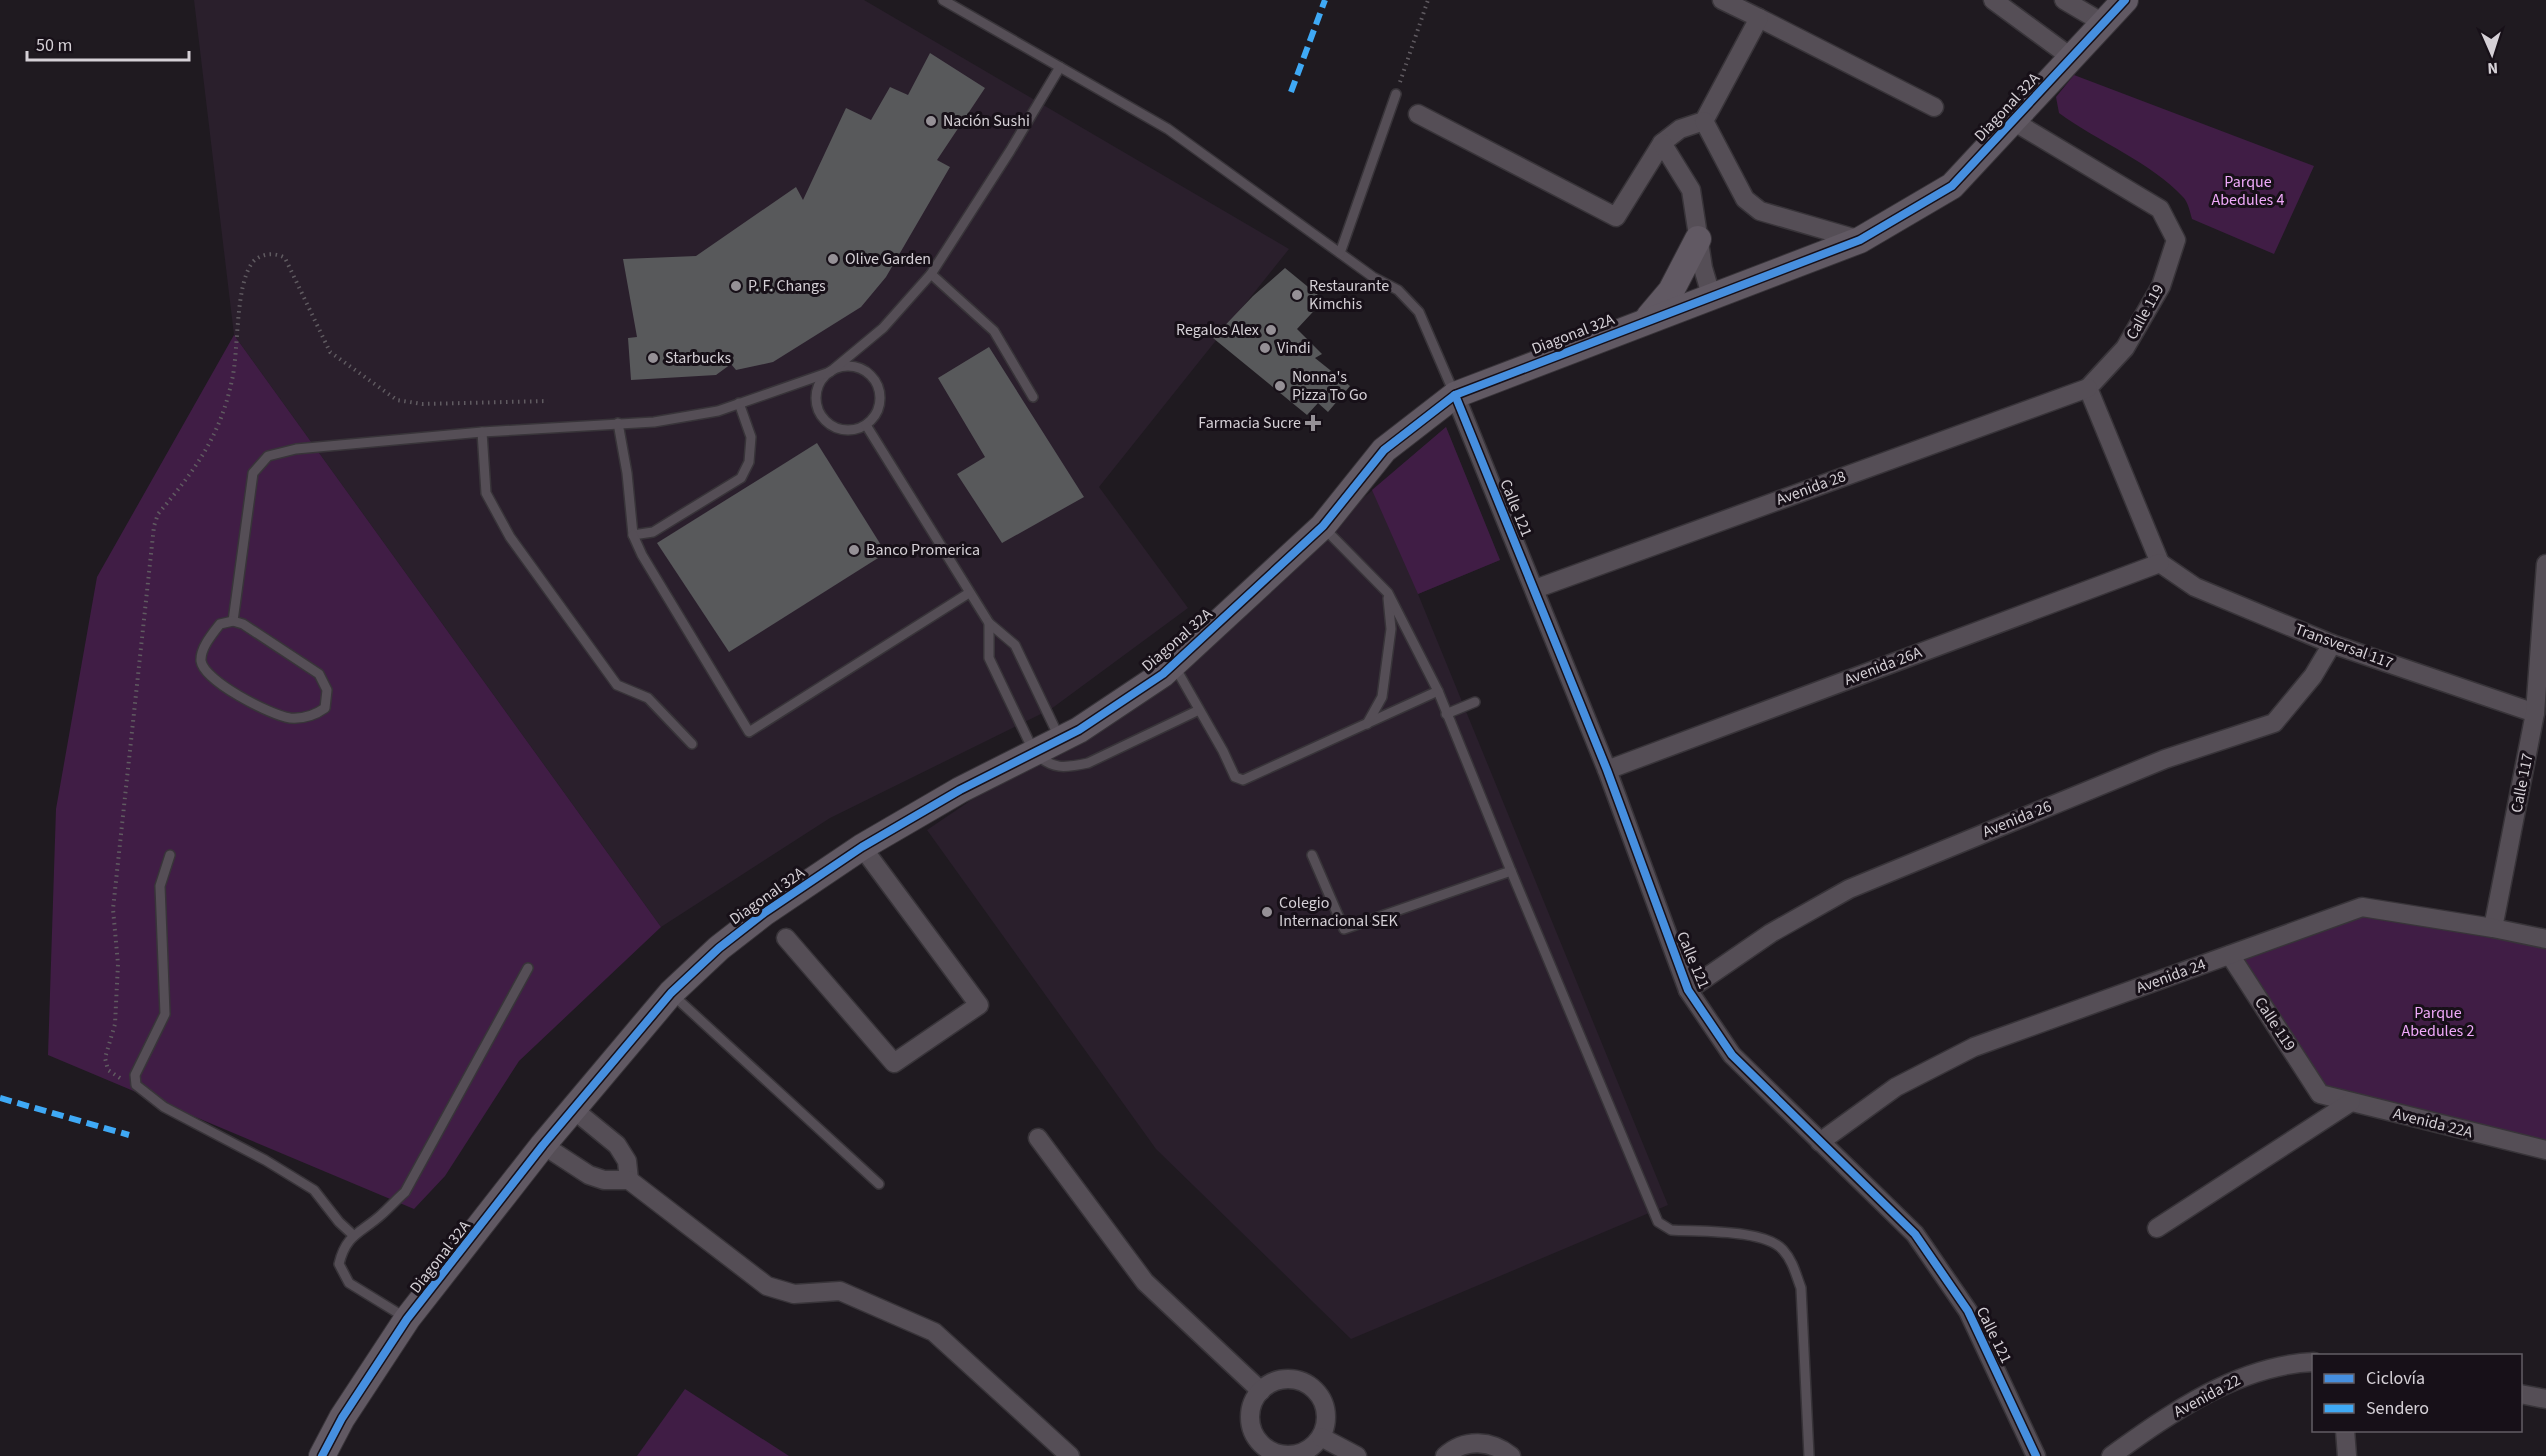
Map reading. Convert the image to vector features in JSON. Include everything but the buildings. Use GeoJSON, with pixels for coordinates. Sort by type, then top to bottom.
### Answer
{"type":"FeatureCollection","features":[{"type":"Feature","properties":{"kind":"street"},"geometry":{"type":"LineString","coordinates":[[1722,0],[1934,106]]}},
{"type":"Feature","properties":{"kind":"street"},"geometry":{"type":"LineString","coordinates":[[1993,0],[2072,58]]}},
{"type":"Feature","properties":{"kind":"street"},"geometry":{"type":"LineString","coordinates":[[2064,0],[2103,23]]}},
{"type":"Feature","properties":{"kind":"street","name":"Diagonal 32A"},"geometry":{"type":"LineString","coordinates":[[322,1456],[342,1418],[407,1319],[573,1109],[671,993],[719,948],[764,913],[862,847],[960,790],[1078,730],[1154,681],[1323,526],[1384,450],[1455,395],[1711,295],[1860,240],[1952,186],[2125,0]]}},
{"type":"Feature","properties":{"kind":"street"},"geometry":{"type":"LineString","coordinates":[[1418,114],[1616,217],[1662,143],[1680,129],[1704,121],[1759,18]]}},
{"type":"Feature","properties":{"kind":"street"},"geometry":{"type":"LineString","coordinates":[[1704,121],[1745,199],[1760,211],[1860,240]]}},
{"type":"Feature","properties":{"kind":"street","name":"Calle 119"},"geometry":{"type":"LineString","coordinates":[[2013,121],[2160,209],[2176,240],[2161,286],[2125,348],[2088,388]]}},
{"type":"Feature","properties":{"kind":"street"},"geometry":{"type":"LineString","coordinates":[[1662,143],[1691,190],[1703,268],[1711,295]]}},
{"type":"Feature","properties":{"kind":"street"},"geometry":{"type":"LineString","coordinates":[[1647,320],[1671,291],[1698,239]]}},
{"type":"Feature","properties":{"kind":"street"},"geometry":{"type":"LineString","coordinates":[[2088,388],[2160,563]]}},
{"type":"Feature","properties":{"kind":"street","name":"Avenida 28"},"geometry":{"type":"LineString","coordinates":[[1535,589],[2088,388]]}},
{"type":"Feature","properties":{"kind":"street","name":"Calle 121"},"geometry":{"type":"LineString","coordinates":[[1455,395],[1607,770],[1688,990],[1732,1054],[1915,1234],[1968,1311],[2037,1456]]}},
{"type":"Feature","properties":{"kind":"street","name":"Transversal 117"},"geometry":{"type":"LineString","coordinates":[[2160,563],[2195,587],[2332,644],[2535,713]]}},
{"type":"Feature","properties":{"kind":"street","name":"Avenida 26A"},"geometry":{"type":"LineString","coordinates":[[1607,770],[2160,563]]}},
{"type":"Feature","properties":{"kind":"street","name":"Calle 117"},"geometry":{"type":"LineString","coordinates":[[2493,928],[2535,713],[2546,564]]}},
{"type":"Feature","properties":{"kind":"street","name":"Avenida 26"},"geometry":{"type":"LineString","coordinates":[[1688,990],[1771,933],[1849,889],[2165,759],[2274,723],[2313,676],[2332,644]]}},
{"type":"Feature","properties":{"kind":"street"},"geometry":{"type":"LineString","coordinates":[[786,938],[894,1063],[979,1005],[862,847]]}},
{"type":"Feature","properties":{"kind":"street","name":"Avenida 24"},"geometry":{"type":"LineString","coordinates":[[1820,1142],[1896,1087],[1974,1047],[2362,908],[2493,928],[2546,939]]}},
{"type":"Feature","properties":{"kind":"street","name":"Calle 119"},"geometry":{"type":"LineString","coordinates":[[2230,955],[2320,1094]]}},
{"type":"Feature","properties":{"kind":"street","name":"Avenida 22A"},"geometry":{"type":"LineString","coordinates":[[2320,1094],[2546,1150]]}},
{"type":"Feature","properties":{"kind":"street"},"geometry":{"type":"LineString","coordinates":[[2157,1228],[2351,1102]]}},
{"type":"Feature","properties":{"kind":"street"},"geometry":{"type":"LineString","coordinates":[[573,1109],[616,1144],[627,1161],[629,1180]]}},
{"type":"Feature","properties":{"kind":"street"},"geometry":{"type":"LineString","coordinates":[[1038,1138],[1145,1282],[1261,1391]]}},
{"type":"Feature","properties":{"kind":"street"},"geometry":{"type":"LineString","coordinates":[[543,1145],[589,1175],[604,1180],[629,1180],[767,1286],[794,1294],[840,1291],[934,1332],[1070,1456]]}},
{"type":"Feature","properties":{"kind":"street","name":"Avenida 22"},"geometry":{"type":"LineString","coordinates":[[2111,1456],[2164,1418],[2247,1374],[2291,1363],[2312,1362]]}},
{"type":"Feature","properties":{"kind":"street"},"geometry":{"type":"LineString","coordinates":[[1282,1380],[1294,1380],[1311,1388],[1323,1401],[1326,1413],[1321,1437],[1302,1453],[1289,1456],[1274,1453],[1262,1445],[1253,1433],[1250,1418],[1252,1403],[1261,1391],[1282,1380]]}},
{"type":"Feature","properties":{"kind":"street"},"geometry":{"type":"LineString","coordinates":[[2522,1394],[2546,1399]]}},
{"type":"Feature","properties":{"kind":"street"},"geometry":{"type":"LineString","coordinates":[[2345,1432],[2347,1456]]}},
{"type":"Feature","properties":{"kind":"street"},"geometry":{"type":"LineString","coordinates":[[1321,1437],[1357,1456]]}},
{"type":"Feature","properties":{"kind":"street"},"geometry":{"type":"LineString","coordinates":[[1445,1456],[1464,1444],[1483,1443],[1501,1448],[1511,1456]]}},
{"type":"Feature","properties":{"kind":"lane"},"geometry":{"type":"LineString","coordinates":[[943,0],[1168,129],[1373,277],[1398,290],[1419,312],[1455,395]]}},
{"type":"Feature","properties":{"kind":"lane"},"geometry":{"type":"LineString","coordinates":[[233,621],[253,473],[268,456],[296,449],[482,432],[654,422],[718,411],[830,372],[840,367],[850,366],[859,368],[875,381],[880,400],[878,410],[866,425],[847,430],[828,423],[817,406],[816,397],[823,378],[830,372],[883,328],[931,274],[1010,151],[1060,67]]}},
{"type":"Feature","properties":{"kind":"lane"},"geometry":{"type":"LineString","coordinates":[[1340,252],[1396,94]]}},
{"type":"Feature","properties":{"kind":"lane"},"geometry":{"type":"LineString","coordinates":[[931,274],[994,331],[1033,397]]}},
{"type":"Feature","properties":{"kind":"lane"},"geometry":{"type":"LineString","coordinates":[[633,535],[653,532],[741,478],[749,462],[751,437],[739,403]]}},
{"type":"Feature","properties":{"kind":"lane"},"geometry":{"type":"LineString","coordinates":[[618,423],[627,473],[633,535],[642,555],[749,732],[969,593]]}},
{"type":"Feature","properties":{"kind":"lane"},"geometry":{"type":"LineString","coordinates":[[866,425],[989,623],[1015,645],[1060,739]]}},
{"type":"Feature","properties":{"kind":"lane"},"geometry":{"type":"LineString","coordinates":[[482,432],[486,494],[510,537],[617,685],[648,698],[692,744]]}},
{"type":"Feature","properties":{"kind":"lane"},"geometry":{"type":"LineString","coordinates":[[1323,526],[1388,593],[1438,691],[1658,1222],[1671,1230],[1767,1239],[1783,1249],[1793,1266],[1801,1288],[1809,1456]]}},
{"type":"Feature","properties":{"kind":"lane"},"geometry":{"type":"LineString","coordinates":[[1367,724],[1382,697],[1391,629],[1388,593]]}},
{"type":"Feature","properties":{"kind":"lane"},"geometry":{"type":"LineString","coordinates":[[233,621],[243,624],[319,674],[327,690],[325,708],[312,717],[290,718],[269,712],[206,672],[201,659],[205,646],[220,624],[233,621]]}},
{"type":"Feature","properties":{"kind":"lane"},"geometry":{"type":"LineString","coordinates":[[989,623],[989,658],[1034,752],[1046,764],[1070,767],[1088,763],[1200,710]]}},
{"type":"Feature","properties":{"kind":"lane"},"geometry":{"type":"LineString","coordinates":[[1174,664],[1235,777],[1243,780],[1438,691]]}},
{"type":"Feature","properties":{"kind":"lane"},"geometry":{"type":"LineString","coordinates":[[1446,714],[1475,702]]}},
{"type":"Feature","properties":{"kind":"lane"},"geometry":{"type":"LineString","coordinates":[[170,855],[160,886],[165,1014],[135,1075],[136,1085],[164,1107],[314,1190],[339,1222],[354,1235]]}},
{"type":"Feature","properties":{"kind":"lane"},"geometry":{"type":"LineString","coordinates":[[1312,855],[1344,929],[1511,871]]}},
{"type":"Feature","properties":{"kind":"lane"},"geometry":{"type":"LineString","coordinates":[[407,1319],[349,1283],[341,1272],[339,1263],[342,1253],[346,1242],[380,1216],[405,1192],[528,968]]}},
{"type":"Feature","properties":{"kind":"lane"},"geometry":{"type":"LineString","coordinates":[[671,993],[879,1184]]}},
{"type":"Feature","properties":{"kind":"path"},"geometry":{"type":"LineString","coordinates":[[1396,94],[1428,0]]}},
{"type":"Feature","properties":{"kind":"shaded area"},"geometry":{"type":"Polygon","coordinates":[[[194,0],[864,0],[1289,249],[1099,487],[1188,608],[1051,709],[830,818],[661,927],[234,335],[194,0]]]}},
{"type":"Feature","properties":{"kind":"shaded area","name":"Colegio Internacional SEK"},"geometry":{"type":"Polygon","coordinates":[[[1446,427],[1500,560],[1418,594],[1668,1205],[1351,1339],[1156,1149],[927,830],[1162,671],[1446,427]]]}},
{"type":"Feature","properties":{"kind":"green space","name":"Parque Abedules 4"},"geometry":{"type":"Polygon","coordinates":[[[2074,75],[2314,166],[2274,254],[2192,219],[2185,199],[2156,173],[2059,113],[2056,97],[2074,75]]]}},
{"type":"Feature","properties":{"kind":"green space"},"geometry":{"type":"Polygon","coordinates":[[[234,335],[661,927],[519,1061],[445,1176],[414,1209],[48,1055],[56,809],[97,577],[234,335]]]}},
{"type":"Feature","properties":{"kind":"green space"},"geometry":{"type":"Polygon","coordinates":[[[1446,427],[1500,560],[1418,594],[1372,490],[1446,427]]]}},
{"type":"Feature","properties":{"kind":"green space","name":"Parque Abedules 2"},"geometry":{"type":"Polygon","coordinates":[[[2362,907],[2546,939],[2546,1150],[2320,1094],[2230,955],[2362,907]]]}},
{"type":"Feature","properties":{"kind":"green space"},"geometry":{"type":"Polygon","coordinates":[[[685,1389],[789,1456],[637,1456],[685,1389]]]}},
{"type":"Feature","properties":{"kind":"marked path"},"geometry":{"type":"LineString","coordinates":[[1291,92],[1325,0]]}},
{"type":"Feature","properties":{"kind":"marked path"},"geometry":{"type":"LineString","coordinates":[[0,1098],[129,1135]]}},
{"type":"Feature","properties":{"kind":"cycle path"},"geometry":{"type":"LineString","coordinates":[[322,1456],[342,1418],[407,1319],[543,1145],[671,993],[719,948],[764,913],[862,847],[960,790],[1079,730],[1163,674],[1323,526],[1384,450],[1455,395],[1860,240],[1952,186],[2125,0]]}},
{"type":"Feature","properties":{"kind":"cycle path"},"geometry":{"type":"LineString","coordinates":[[1455,395],[1607,770],[1688,990],[1732,1055],[1915,1234],[1968,1311],[2036,1456]]}},
{"type":"Feature","properties":{"kind":"place","name":"Nación Sushi"},"geometry":{"type":"Point","coordinates":[931,121]}},
{"type":"Feature","properties":{"kind":"place","name":"Olive Garden"},"geometry":{"type":"Point","coordinates":[833,259]}},
{"type":"Feature","properties":{"kind":"place","name":"P. F. Changs"},"geometry":{"type":"Point","coordinates":[736,286]}},
{"type":"Feature","properties":{"kind":"place","name":"Restaurante Kimchis"},"geometry":{"type":"Point","coordinates":[1297,295]}},
{"type":"Feature","properties":{"kind":"place","name":"Regalos Alex"},"geometry":{"type":"Point","coordinates":[1271,330]}},
{"type":"Feature","properties":{"kind":"place","name":"Vindi"},"geometry":{"type":"Point","coordinates":[1265,348]}},
{"type":"Feature","properties":{"kind":"place","name":"Starbucks"},"geometry":{"type":"Point","coordinates":[653,358]}},
{"type":"Feature","properties":{"kind":"place","name":"Nonna's Pizza To Go"},"geometry":{"type":"Point","coordinates":[1280,386]}},
{"type":"Feature","properties":{"kind":"place","name":"Farmacia Sucre"},"geometry":{"type":"Point","coordinates":[1313,423]}},
{"type":"Feature","properties":{"kind":"place","name":"Banco Promerica"},"geometry":{"type":"Point","coordinates":[854,550]}},
{"type":"Feature","properties":{"kind":"place","name":"Colegio Internacional SEK"},"geometry":{"type":"Point","coordinates":[1267,912]}}]}
